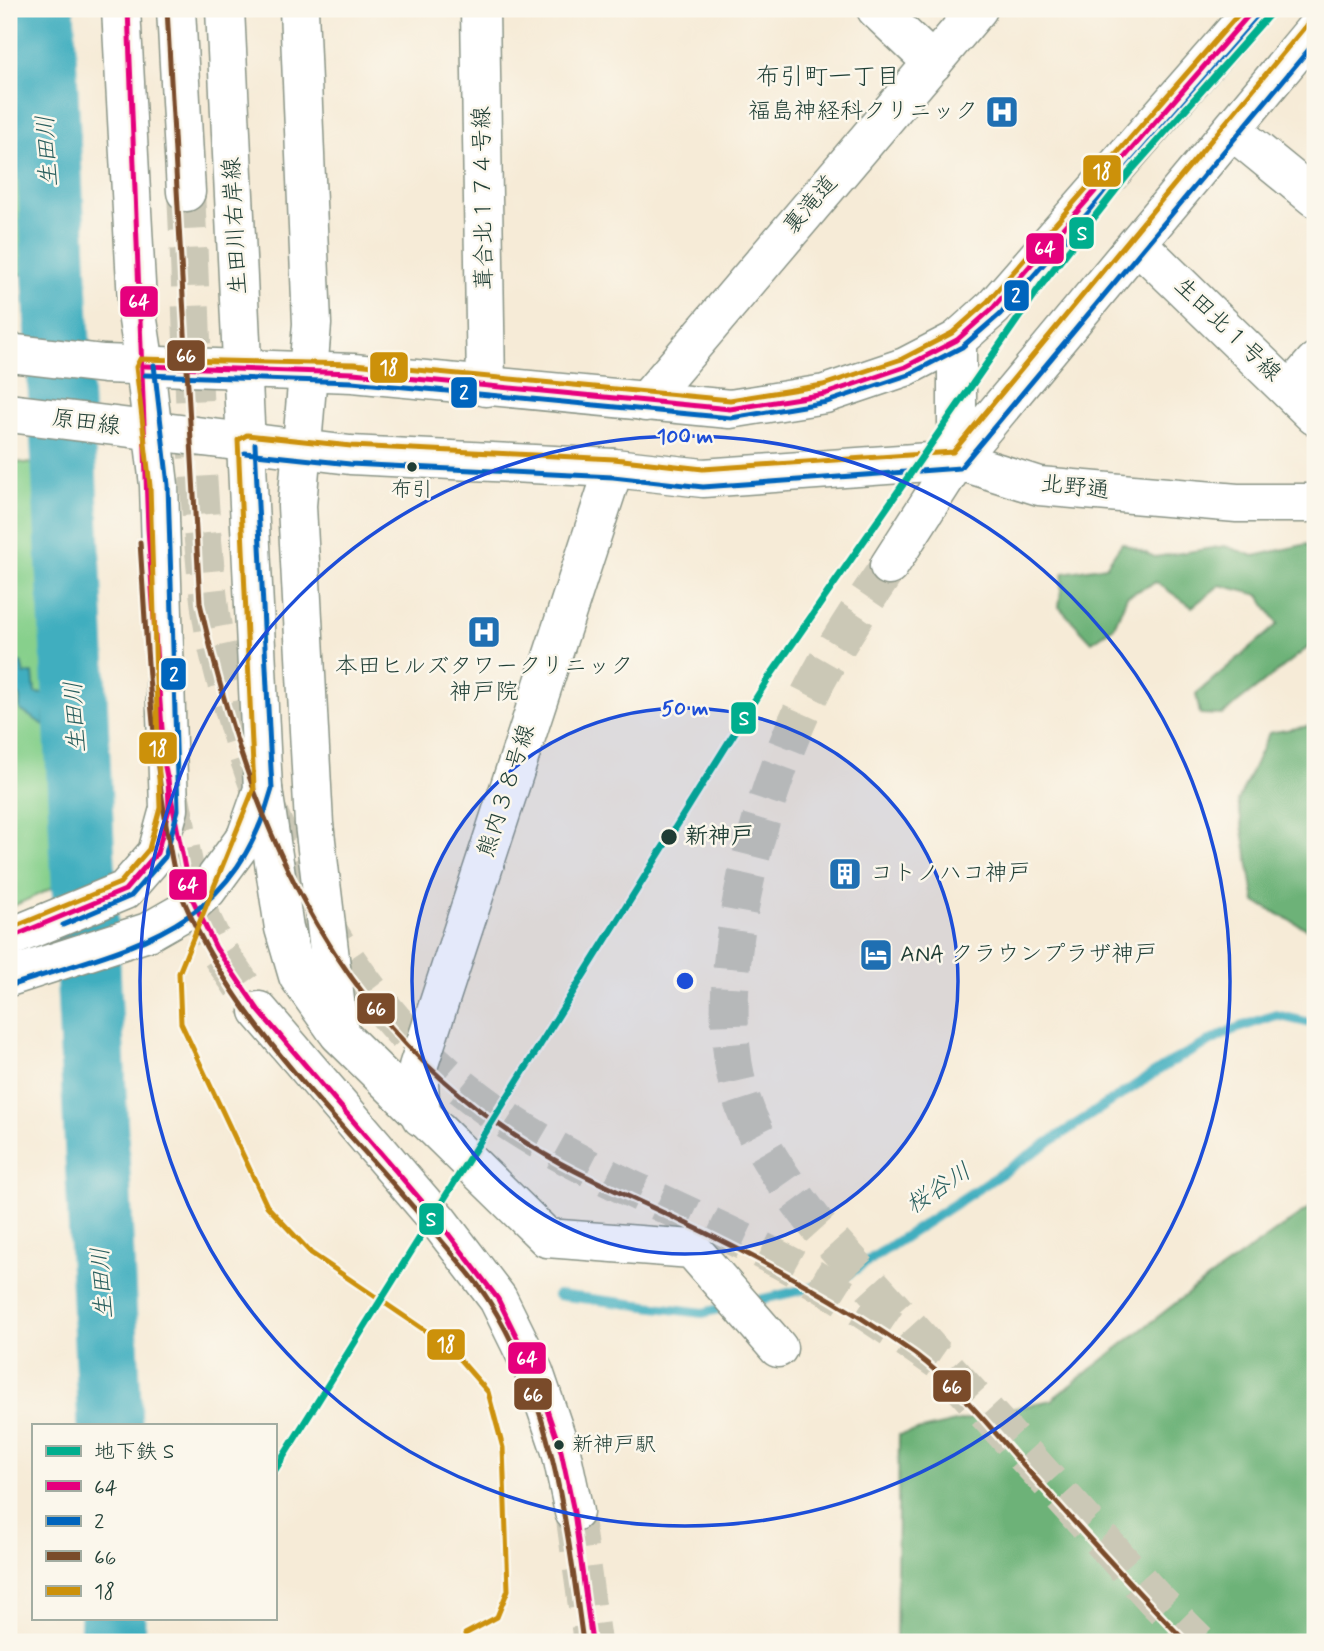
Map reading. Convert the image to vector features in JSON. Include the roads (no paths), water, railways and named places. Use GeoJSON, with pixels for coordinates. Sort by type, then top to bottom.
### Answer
{"type":"FeatureCollection","features":[{"type":"Feature","properties":{"kind":"street"},"geometry":{"type":"LineString","coordinates":[[9,938],[125,890],[158,853],[169,809],[159,485],[138,320],[121,9]]}},
{"type":"Feature","properties":{"kind":"street"},"geometry":{"type":"LineString","coordinates":[[176,9],[186,192]]}},
{"type":"Feature","properties":{"kind":"street","name":"生田川右岸線"},"geometry":{"type":"LineString","coordinates":[[225,9],[263,789],[284,928],[298,976],[339,1034],[547,1238],[692,1250],[778,1348]]}},
{"type":"Feature","properties":{"kind":"street"},"geometry":{"type":"LineString","coordinates":[[299,9],[312,324],[297,506],[314,824],[339,1034]]}},
{"type":"Feature","properties":{"kind":"street","name":"葺合北１７４号線"},"geometry":{"type":"LineString","coordinates":[[480,9],[486,387]]}},
{"type":"Feature","properties":{"kind":"street"},"geometry":{"type":"LineString","coordinates":[[876,9],[933,63]]}},
{"type":"Feature","properties":{"kind":"street","name":"裏滝道"},"geometry":{"type":"LineString","coordinates":[[645,402],[978,9]]}},
{"type":"Feature","properties":{"kind":"street"},"geometry":{"type":"LineString","coordinates":[[10,354],[104,364],[308,372],[730,409],[825,394],[905,367],[957,341],[994,307],[1254,9]]}},
{"type":"Feature","properties":{"kind":"street"},"geometry":{"type":"LineString","coordinates":[[889,566],[957,460],[1315,29]]}},
{"type":"Feature","properties":{"kind":"street"},"geometry":{"type":"LineString","coordinates":[[1233,131],[1315,198]]}},
{"type":"Feature","properties":{"kind":"street","name":"生田北１号線"},"geometry":{"type":"LineString","coordinates":[[1138,244],[1303,404]]}},
{"type":"Feature","properties":{"kind":"street"},"geometry":{"type":"LineString","coordinates":[[957,341],[957,460]]}},
{"type":"Feature","properties":{"kind":"street"},"geometry":{"type":"LineString","coordinates":[[1303,404],[1315,362]]}},
{"type":"Feature","properties":{"kind":"street","name":"原田線"},"geometry":{"type":"LineString","coordinates":[[9,413],[302,450],[614,468],[704,478],[957,460]]}},
{"type":"Feature","properties":{"kind":"street","name":"北野通"},"geometry":{"type":"LineString","coordinates":[[957,460],[1039,486],[1237,503],[1315,503]]}},
{"type":"Feature","properties":{"kind":"street","name":"熊内３８号線"},"geometry":{"type":"LineString","coordinates":[[421,1117],[418,1067],[614,468]]}},
{"type":"Feature","properties":{"kind":"street"},"geometry":{"type":"LineString","coordinates":[[9,977],[138,935],[183,912],[207,890],[246,837],[263,789]]}},
{"type":"Feature","properties":{"kind":"street"},"geometry":{"type":"LineString","coordinates":[[259,1011],[437,1219],[498,1299],[534,1372],[561,1451],[574,1512]]}},
{"type":"Feature","properties":{"kind":"water"},"geometry":{"type":"Polygon","coordinates":[[[21,662],[24,674],[33,673],[35,693],[44,694],[44,725],[20,710],[20,695],[11,695],[9,663],[21,662]]]}},
{"type":"Feature","properties":{"kind":"waterway","name":"生田川"},"geometry":{"type":"LineString","coordinates":[[42,9],[110,1424]]}},
{"type":"Feature","properties":{"kind":"waterway","name":"桜谷川"},"geometry":{"type":"LineString","coordinates":[[750,1302],[836,1282],[1171,1062],[1232,1030],[1276,1015],[1315,1024]]}},
{"type":"Feature","properties":{"kind":"waterway","name":"桜谷川"},"geometry":{"type":"LineString","coordinates":[[558,1295],[703,1313],[731,1306]]}},
{"type":"Feature","properties":{"kind":"waterway","name":"生田川"},"geometry":{"type":"LineString","coordinates":[[112,1642],[113,1620]]}},
{"type":"Feature","properties":{"kind":"tunnel"},"geometry":{"type":"LineString","coordinates":[[186,192],[200,498],[213,628],[234,712],[275,828],[332,938],[367,988],[407,1036],[451,1078],[500,1116],[568,1157],[802,1272],[949,1368]]}},
{"type":"Feature","properties":{"kind":"tunnel"},"geometry":{"type":"LineString","coordinates":[[889,566],[834,649],[806,702],[771,789],[756,838],[735,940],[730,990],[731,1038],[737,1082],[750,1121],[769,1158],[817,1225],[1155,1599],[1198,1642]]}},
{"type":"Feature","properties":{"kind":"tunnel"},"geometry":{"type":"LineString","coordinates":[[170,793],[190,894],[216,948],[259,1011]]}},
{"type":"Feature","properties":{"kind":"tunnel"},"geometry":{"type":"LineString","coordinates":[[574,1512],[592,1642]]}},
{"type":"Feature","properties":{"kind":"metro line","name":"S"},"geometry":{"type":"LineString","coordinates":[[276,1468],[768,679],[1042,284],[1129,173],[1274,9]]}},
{"type":"Feature","properties":{"kind":"place","name":"福島神経科クリニック"},"geometry":{"type":"Point","coordinates":[1002,112]}},
{"type":"Feature","properties":{"kind":"place","name":"布引"},"geometry":{"type":"Point","coordinates":[412,467]}},
{"type":"Feature","properties":{"kind":"place","name":"本田ヒルズタワークリニック 神戸院"},"geometry":{"type":"Point","coordinates":[484,632]}},
{"type":"Feature","properties":{"kind":"place","name":"新神戸"},"geometry":{"type":"Point","coordinates":[669,837]}},
{"type":"Feature","properties":{"kind":"place","name":"コトノハコ神戸"},"geometry":{"type":"Point","coordinates":[845,874]}},
{"type":"Feature","properties":{"kind":"place","name":"ANA クラウンプラザ神戸"},"geometry":{"type":"Point","coordinates":[876,955]}},
{"type":"Feature","properties":{"kind":"place","name":"新神戸駅"},"geometry":{"type":"Point","coordinates":[559,1445]}},
{"type":"Feature","properties":{"kind":"district","name":"布引町一丁目"},"geometry":{"type":"Point","coordinates":[828,77]}}]}
